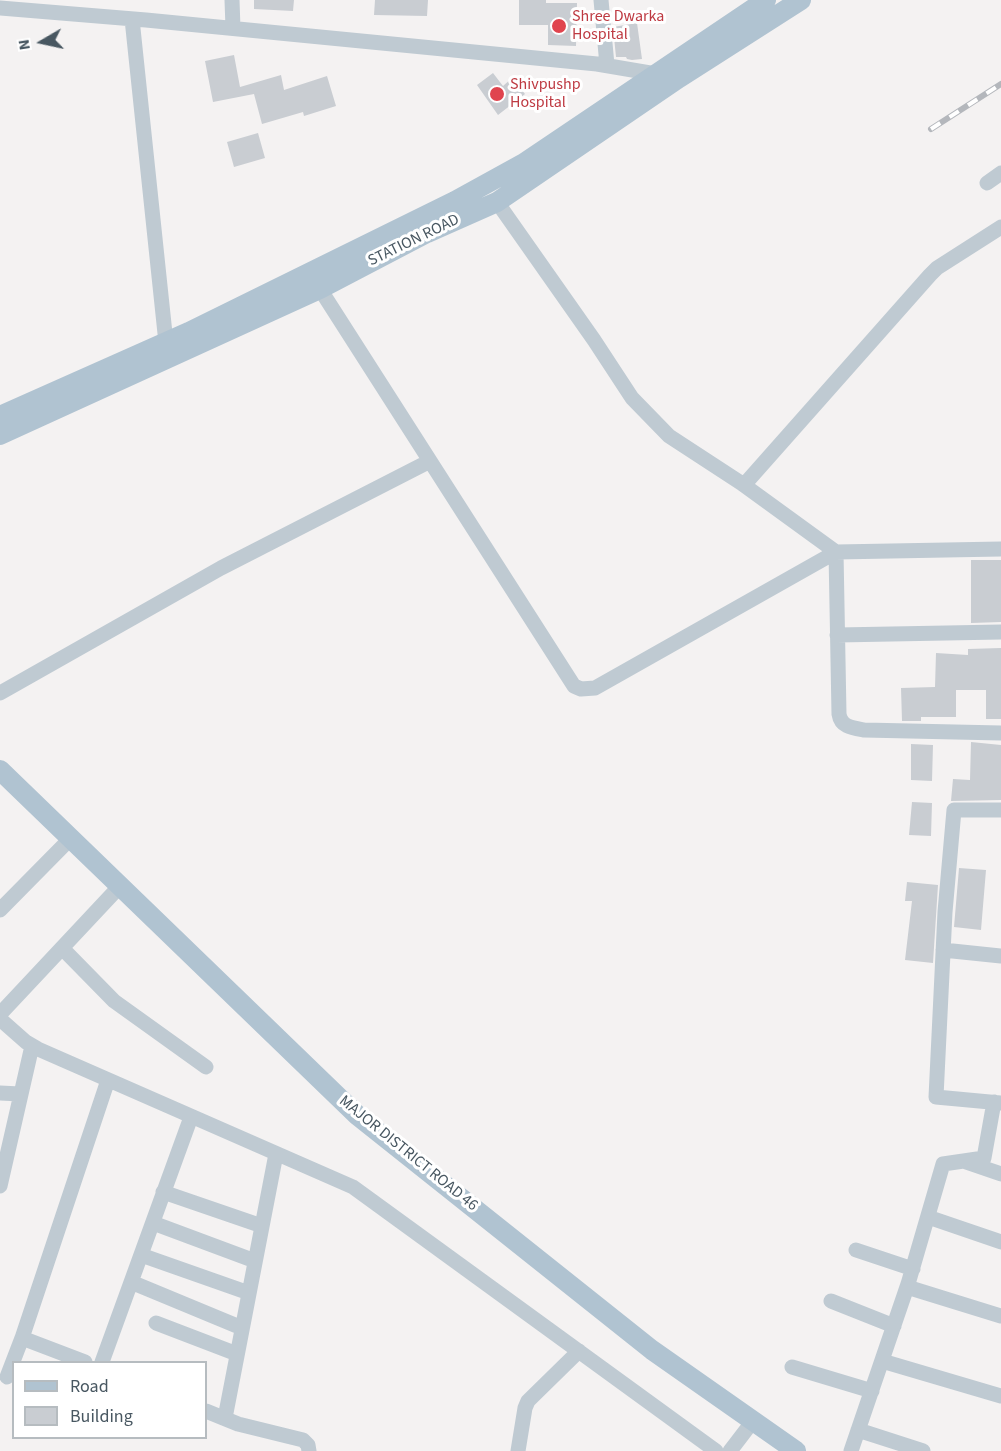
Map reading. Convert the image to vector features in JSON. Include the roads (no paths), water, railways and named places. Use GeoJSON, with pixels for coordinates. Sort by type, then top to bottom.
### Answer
{"type":"FeatureCollection","features":[{"type":"Feature","properties":{"kind":"main road","name":"STATION ROAD"},"geometry":{"type":"LineString","coordinates":[[0,416],[166,343],[516,168],[766,0]]}},
{"type":"Feature","properties":{"kind":"main road","name":"STATION ROAD"},"geometry":{"type":"LineString","coordinates":[[0,435],[320,289],[427,233],[497,201],[679,78],[801,0]]}},
{"type":"Feature","properties":{"kind":"main road","name":"MAJOR DISTRICT ROAD 46"},"geometry":{"type":"LineString","coordinates":[[0,770],[358,1116],[652,1350],[796,1451]]}},
{"type":"Feature","properties":{"kind":"street"},"geometry":{"type":"LineString","coordinates":[[232,0],[233,28]]}},
{"type":"Feature","properties":{"kind":"street"},"geometry":{"type":"LineString","coordinates":[[601,0],[607,65]]}},
{"type":"Feature","properties":{"kind":"street"},"geometry":{"type":"LineString","coordinates":[[0,8],[65,7],[132,19],[607,65],[679,78]]}},
{"type":"Feature","properties":{"kind":"street"},"geometry":{"type":"LineString","coordinates":[[132,19],[166,343]]}},
{"type":"Feature","properties":{"kind":"street"},"geometry":{"type":"LineString","coordinates":[[987,183],[1001,173]]}},
{"type":"Feature","properties":{"kind":"street"},"geometry":{"type":"LineString","coordinates":[[497,201],[632,398],[669,436],[744,485],[836,552]]}},
{"type":"Feature","properties":{"kind":"street"},"geometry":{"type":"LineString","coordinates":[[744,485],[930,275],[1001,227]]}},
{"type":"Feature","properties":{"kind":"street"},"geometry":{"type":"LineString","coordinates":[[320,289],[574,686],[581,689],[595,688],[836,552],[1001,549]]}},
{"type":"Feature","properties":{"kind":"street"},"geometry":{"type":"LineString","coordinates":[[0,693],[221,568],[430,461]]}},
{"type":"Feature","properties":{"kind":"street"},"geometry":{"type":"LineString","coordinates":[[836,552],[839,714],[844,725],[864,730],[1001,733]]}},
{"type":"Feature","properties":{"kind":"street"},"geometry":{"type":"LineString","coordinates":[[837,635],[1001,632]]}},
{"type":"Feature","properties":{"kind":"street"},"geometry":{"type":"LineString","coordinates":[[851,1451],[913,1269],[943,1164],[984,1158],[997,1103],[936,1097],[943,950],[954,810],[1001,810]]}},
{"type":"Feature","properties":{"kind":"street"},"geometry":{"type":"LineString","coordinates":[[0,909],[70,838]]}},
{"type":"Feature","properties":{"kind":"street"},"geometry":{"type":"LineString","coordinates":[[0,1014],[120,886]]}},
{"type":"Feature","properties":{"kind":"street"},"geometry":{"type":"LineString","coordinates":[[62,948],[114,1001],[206,1067]]}},
{"type":"Feature","properties":{"kind":"street"},"geometry":{"type":"LineString","coordinates":[[943,950],[1001,956]]}},
{"type":"Feature","properties":{"kind":"street"},"geometry":{"type":"LineString","coordinates":[[0,1019],[32,1046],[353,1187],[716,1451]]}},
{"type":"Feature","properties":{"kind":"street"},"geometry":{"type":"LineString","coordinates":[[0,1186],[4,1145],[32,1046]]}},
{"type":"Feature","properties":{"kind":"street"},"geometry":{"type":"LineString","coordinates":[[13,1361],[108,1080]]}},
{"type":"Feature","properties":{"kind":"street"},"geometry":{"type":"LineString","coordinates":[[0,1093],[20,1094]]}},
{"type":"Feature","properties":{"kind":"street"},"geometry":{"type":"LineString","coordinates":[[102,1361],[191,1117]]}},
{"type":"Feature","properties":{"kind":"street"},"geometry":{"type":"LineString","coordinates":[[225,1418],[276,1154]]}},
{"type":"Feature","properties":{"kind":"street"},"geometry":{"type":"LineString","coordinates":[[963,1161],[1001,1174]]}},
{"type":"Feature","properties":{"kind":"street"},"geometry":{"type":"LineString","coordinates":[[163,1192],[262,1226]]}},
{"type":"Feature","properties":{"kind":"street"},"geometry":{"type":"LineString","coordinates":[[928,1217],[1001,1242]]}},
{"type":"Feature","properties":{"kind":"street"},"geometry":{"type":"LineString","coordinates":[[153,1223],[255,1261]]}},
{"type":"Feature","properties":{"kind":"street"},"geometry":{"type":"LineString","coordinates":[[856,1250],[913,1269]]}},
{"type":"Feature","properties":{"kind":"street"},"geometry":{"type":"LineString","coordinates":[[141,1255],[249,1293]]}},
{"type":"Feature","properties":{"kind":"street"},"geometry":{"type":"LineString","coordinates":[[131,1282],[242,1328]]}},
{"type":"Feature","properties":{"kind":"street"},"geometry":{"type":"LineString","coordinates":[[907,1287],[1001,1316]]}},
{"type":"Feature","properties":{"kind":"street"},"geometry":{"type":"LineString","coordinates":[[831,1301],[894,1326]]}},
{"type":"Feature","properties":{"kind":"street"},"geometry":{"type":"LineString","coordinates":[[156,1323],[237,1354]]}},
{"type":"Feature","properties":{"kind":"street"},"geometry":{"type":"LineString","coordinates":[[22,1338],[82,1361]]}},
{"type":"Feature","properties":{"kind":"street"},"geometry":{"type":"LineString","coordinates":[[518,1451],[528,1401],[579,1351]]}},
{"type":"Feature","properties":{"kind":"street"},"geometry":{"type":"LineString","coordinates":[[882,1361],[1001,1396]]}},
{"type":"Feature","properties":{"kind":"street"},"geometry":{"type":"LineString","coordinates":[[7,1377],[12,1364]]}},
{"type":"Feature","properties":{"kind":"street"},"geometry":{"type":"LineString","coordinates":[[792,1367],[872,1391]]}},
{"type":"Feature","properties":{"kind":"street"},"geometry":{"type":"LineString","coordinates":[[207,1411],[238,1424],[303,1440],[308,1445],[309,1451]]}},
{"type":"Feature","properties":{"kind":"street"},"geometry":{"type":"LineString","coordinates":[[729,1451],[753,1420]]}},
{"type":"Feature","properties":{"kind":"street"},"geometry":{"type":"LineString","coordinates":[[858,1430],[923,1451]]}},
{"type":"Feature","properties":{"kind":"railway"},"geometry":{"type":"LineString","coordinates":[[931,129],[1001,84]]}},
{"type":"Feature","properties":{"kind":"place","name":"Shree Dwarka Hospital"},"geometry":{"type":"Point","coordinates":[559,26]}},
{"type":"Feature","properties":{"kind":"place","name":"Shivpushp Hospital"},"geometry":{"type":"Point","coordinates":[497,94]}}]}
